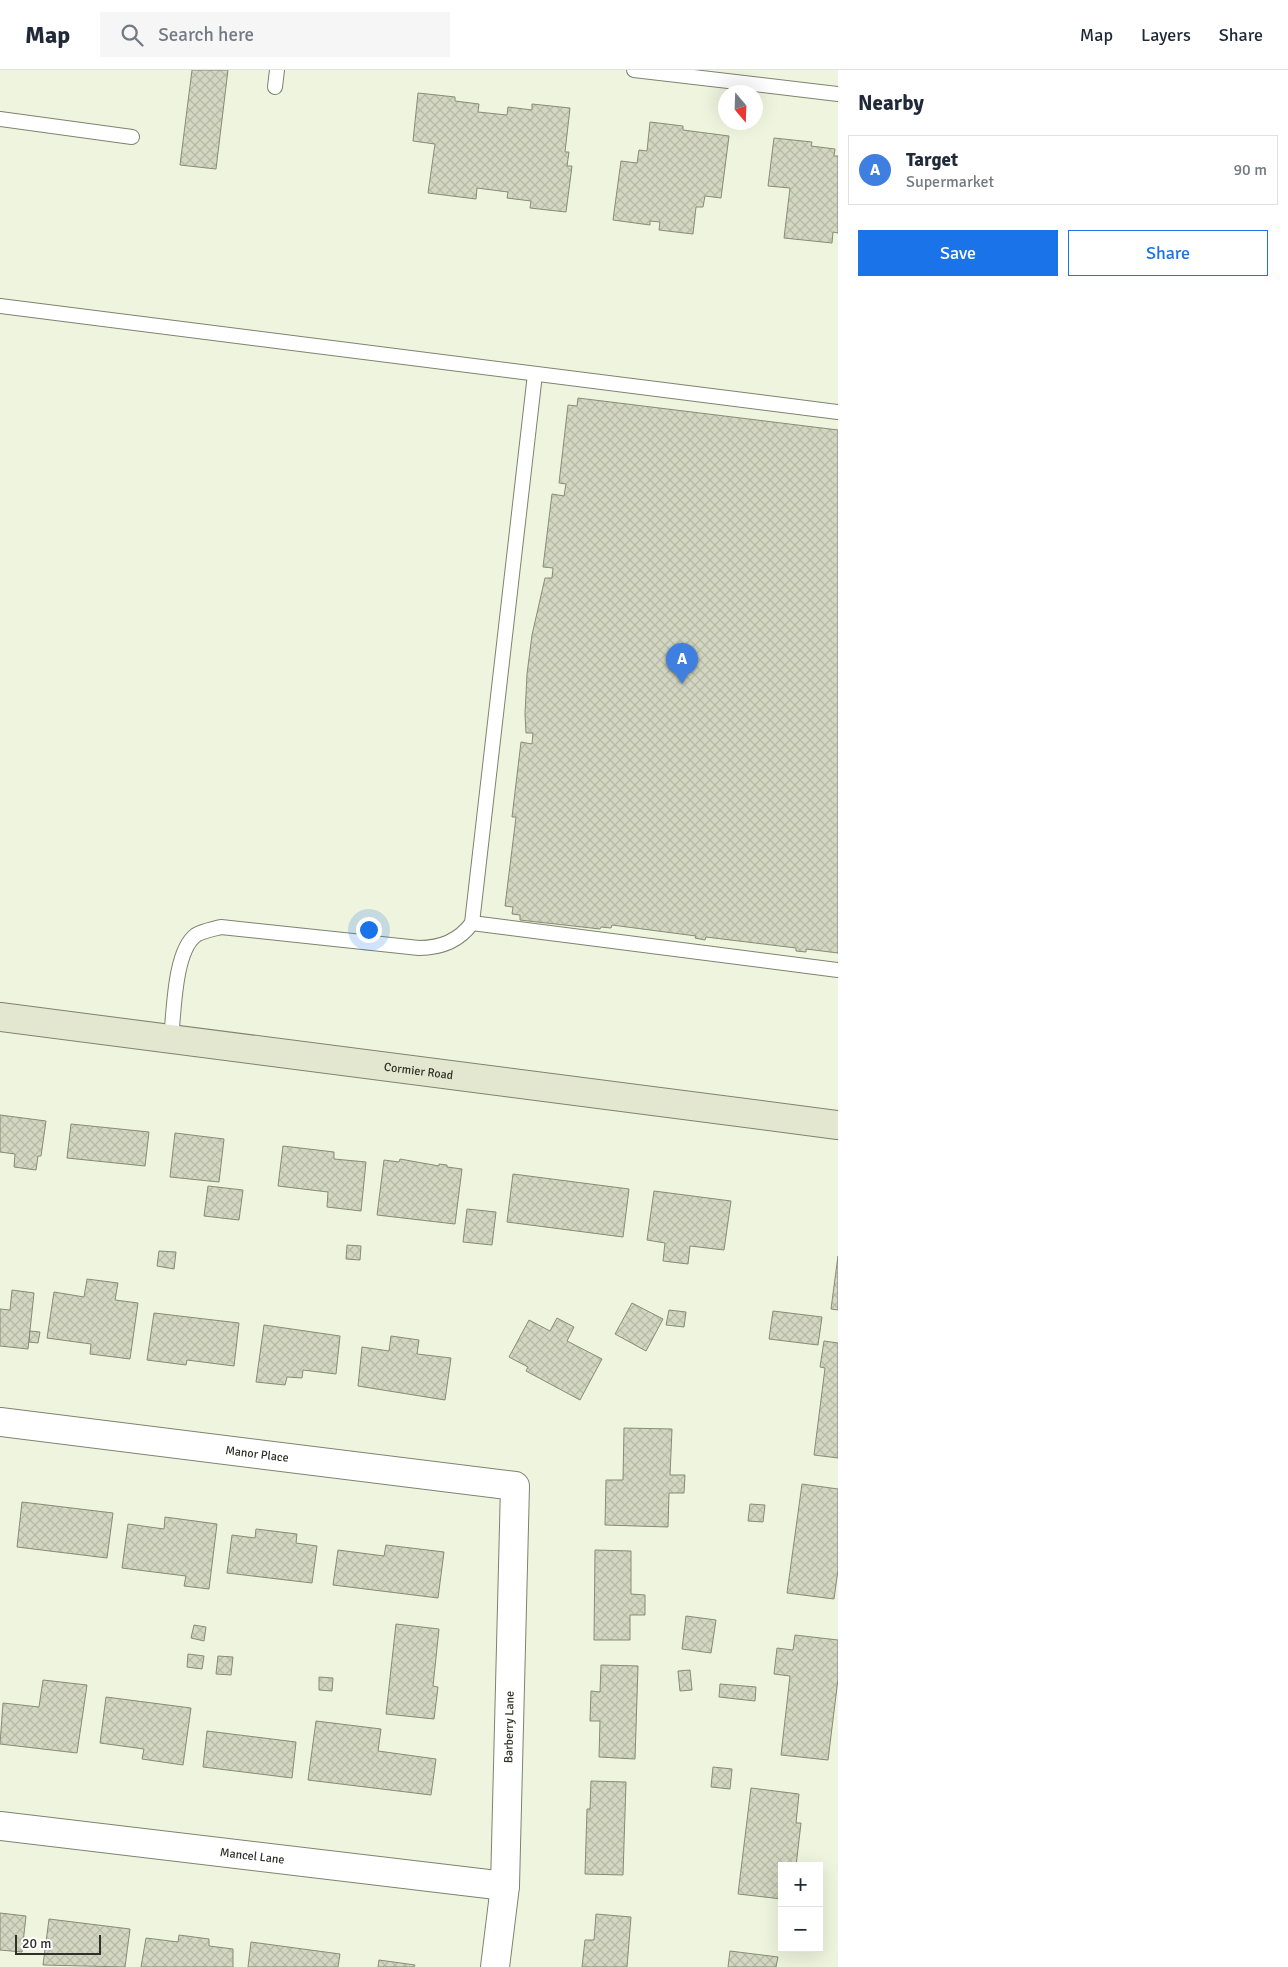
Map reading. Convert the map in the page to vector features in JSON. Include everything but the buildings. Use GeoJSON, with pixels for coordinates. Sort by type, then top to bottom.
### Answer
{"type":"FeatureCollection","features":[{"type":"Feature","properties":{"kind":"street","name":"Cormier Road"},"geometry":{"type":"LineString","coordinates":[[0,1017],[838,1125]]}},
{"type":"Feature","properties":{"kind":"street","name":"Manor Place"},"geometry":{"type":"LineString","coordinates":[[0,1422],[515,1486]]}},
{"type":"Feature","properties":{"kind":"street","name":"Barberry Lane"},"geometry":{"type":"LineString","coordinates":[[495,1967],[504,1886],[515,1486]]}},
{"type":"Feature","properties":{"kind":"street","name":"Mancel Lane"},"geometry":{"type":"LineString","coordinates":[[0,1826],[504,1886]]}},
{"type":"Feature","properties":{"kind":"lane"},"geometry":{"type":"LineString","coordinates":[[275,87],[277,70]]}},
{"type":"Feature","properties":{"kind":"lane"},"geometry":{"type":"LineString","coordinates":[[634,70],[838,94]]}},
{"type":"Feature","properties":{"kind":"lane"},"geometry":{"type":"LineString","coordinates":[[0,119],[132,137]]}},
{"type":"Feature","properties":{"kind":"lane"},"geometry":{"type":"LineString","coordinates":[[0,306],[838,412]]}},
{"type":"Feature","properties":{"kind":"lane"},"geometry":{"type":"LineString","coordinates":[[171,1039],[180,966],[187,945],[196,935],[221,927],[435,948],[463,935],[472,923],[535,374]]}},
{"type":"Feature","properties":{"kind":"lane"},"geometry":{"type":"LineString","coordinates":[[472,923],[838,970]]}},
{"type":"Feature","properties":{"kind":"place","name":"Target"},"geometry":{"type":"Point","coordinates":[682,684]}}]}
